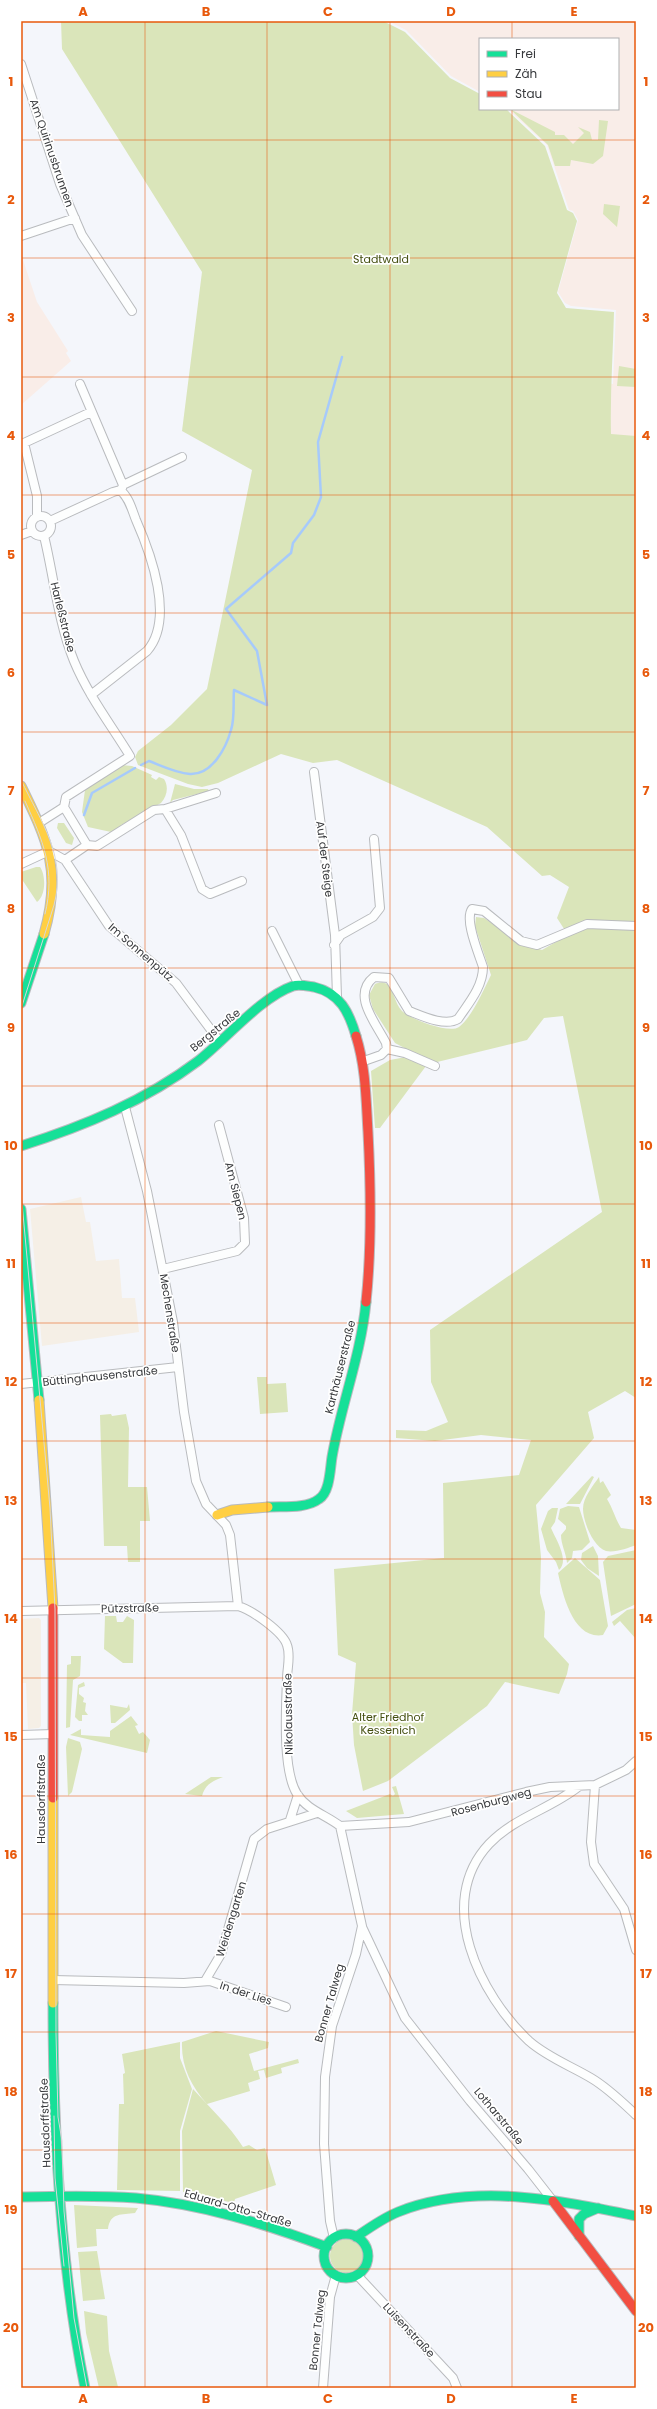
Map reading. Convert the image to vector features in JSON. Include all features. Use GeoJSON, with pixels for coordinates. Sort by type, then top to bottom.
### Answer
{"type":"FeatureCollection","features":[{"type":"Feature","properties":{"kind":"street","name":"Am Quirinusbrunnen"},"geometry":{"type":"LineString","coordinates":[[21,64],[60,184],[74,218],[82,235],[132,311]]}},
{"type":"Feature","properties":{"kind":"street"},"geometry":{"type":"LineString","coordinates":[[21,236],[74,218]]}},
{"type":"Feature","properties":{"kind":"street"},"geometry":{"type":"LineString","coordinates":[[80,384],[150,551],[157,587],[159,625],[153,644],[147,651],[91,695]]}},
{"type":"Feature","properties":{"kind":"street"},"geometry":{"type":"LineString","coordinates":[[37,517],[37,496],[24,443],[91,412]]}},
{"type":"Feature","properties":{"kind":"street"},"geometry":{"type":"LineString","coordinates":[[50,521],[113,492],[182,457]]}},
{"type":"Feature","properties":{"kind":"street"},"geometry":{"type":"LineString","coordinates":[[44,516],[50,521],[51,530],[44,536],[36,535],[32,531],[31,523],[37,517],[44,516]]}},
{"type":"Feature","properties":{"kind":"street"},"geometry":{"type":"LineString","coordinates":[[21,535],[32,531]]}},
{"type":"Feature","properties":{"kind":"street","name":"Harleßstraße"},"geometry":{"type":"LineString","coordinates":[[44,536],[70,649],[91,695],[130,756],[66,797],[64,807]]}},
{"type":"Feature","properties":{"kind":"street","name":"Auf der Steige"},"geometry":{"type":"LineString","coordinates":[[314,772],[335,935],[334,945],[338,983],[337,997]]}},
{"type":"Feature","properties":{"kind":"street"},"geometry":{"type":"LineString","coordinates":[[21,786],[39,823],[49,851],[53,880],[51,902],[21,1003]]}},
{"type":"Feature","properties":{"kind":"street"},"geometry":{"type":"LineString","coordinates":[[49,851],[64,860],[87,846],[97,846],[154,810],[164,809],[216,793]]}},
{"type":"Feature","properties":{"kind":"street"},"geometry":{"type":"LineString","coordinates":[[39,823],[64,807],[87,846]]}},
{"type":"Feature","properties":{"kind":"street"},"geometry":{"type":"LineString","coordinates":[[164,809],[182,836],[202,890],[210,894],[242,881]]}},
{"type":"Feature","properties":{"kind":"street"},"geometry":{"type":"LineString","coordinates":[[334,945],[342,935],[373,917],[380,908],[374,839]]}},
{"type":"Feature","properties":{"kind":"street"},"geometry":{"type":"LineString","coordinates":[[21,864],[49,851]]}},
{"type":"Feature","properties":{"kind":"street","name":"Im Sonnenpütz"},"geometry":{"type":"LineString","coordinates":[[64,860],[109,926],[176,983],[220,1042]]}},
{"type":"Feature","properties":{"kind":"street"},"geometry":{"type":"LineString","coordinates":[[272,930],[299,985],[327,992],[337,997],[350,1020],[364,1061],[382,1055],[387,1049],[386,1043],[364,999],[365,988],[374,977],[389,978],[409,1011],[439,1021],[454,1021],[458,1019],[476,990],[483,974],[483,967],[470,921],[472,909],[484,911],[521,940],[537,945],[587,924],[636,926]]}},
{"type":"Feature","properties":{"kind":"street","name":"Bergstraße"},"geometry":{"type":"LineString","coordinates":[[21,1146],[52,1137],[125,1107],[164,1085],[287,989],[299,985]]}},
{"type":"Feature","properties":{"kind":"street"},"geometry":{"type":"LineString","coordinates":[[387,1049],[405,1053],[436,1066]]}},
{"type":"Feature","properties":{"kind":"street","name":"Karthäuserstraße"},"geometry":{"type":"LineString","coordinates":[[217,1515],[232,1510],[309,1504],[320,1499],[327,1487],[337,1428],[364,1327],[371,1253],[372,1208],[364,1061]]}},
{"type":"Feature","properties":{"kind":"street","name":"Mechenstraße"},"geometry":{"type":"LineString","coordinates":[[125,1107],[147,1191],[163,1269],[173,1322],[178,1367],[196,1481],[206,1504],[226,1525],[232,1542],[238,1606]]}},
{"type":"Feature","properties":{"kind":"street","name":"Am Siepen"},"geometry":{"type":"LineString","coordinates":[[163,1269],[237,1251],[245,1243],[244,1218],[219,1125]]}},
{"type":"Feature","properties":{"kind":"street","name":"Hausdorffstraße"},"geometry":{"type":"LineString","coordinates":[[21,1209],[47,1506],[53,1609],[53,1980],[60,2196],[74,2334],[85,2388]]}},
{"type":"Feature","properties":{"kind":"street","name":"Büttinghausenstraße"},"geometry":{"type":"LineString","coordinates":[[21,1384],[178,1367]]}},
{"type":"Feature","properties":{"kind":"street","name":"Pützstraße"},"geometry":{"type":"LineString","coordinates":[[21,1611],[53,1609],[238,1606]]}},
{"type":"Feature","properties":{"kind":"street","name":"Nikolausstraße"},"geometry":{"type":"LineString","coordinates":[[238,1606],[253,1612],[276,1632],[288,1647],[287,1744],[291,1778],[298,1795],[317,1813],[339,1826]]}},
{"type":"Feature","properties":{"kind":"street"},"geometry":{"type":"LineString","coordinates":[[21,1734],[53,1734]]}},
{"type":"Feature","properties":{"kind":"street","name":"Rosenburgweg"},"geometry":{"type":"LineString","coordinates":[[339,1826],[409,1822],[526,1792],[550,1788],[595,1785],[626,1770],[636,1760]]}},
{"type":"Feature","properties":{"kind":"street"},"geometry":{"type":"LineString","coordinates":[[595,1785],[591,1842],[594,1864],[624,1909],[636,1950]]}},
{"type":"Feature","properties":{"kind":"street"},"geometry":{"type":"LineString","coordinates":[[578,1787],[560,1801],[521,1819],[503,1831],[488,1845],[475,1865],[468,1882],[464,1923],[479,1974],[488,1992],[507,2018],[530,2042],[549,2055],[592,2079],[636,2115]]}},
{"type":"Feature","properties":{"kind":"street"},"geometry":{"type":"LineString","coordinates":[[290,1820],[298,1795]]}},
{"type":"Feature","properties":{"kind":"street","name":"Weidengarten"},"geometry":{"type":"LineString","coordinates":[[204,1981],[221,1954],[254,1839],[262,1832],[290,1820],[317,1813]]}},
{"type":"Feature","properties":{"kind":"street","name":"Bonner Talweg"},"geometry":{"type":"LineString","coordinates":[[334,2238],[330,2221],[324,2144],[325,2077],[332,2026],[356,1954],[362,1926],[339,1826]]}},
{"type":"Feature","properties":{"kind":"street","name":"Lotharstraße"},"geometry":{"type":"LineString","coordinates":[[362,1926],[406,2018],[470,2101],[528,2169],[636,2311]]}},
{"type":"Feature","properties":{"kind":"street"},"geometry":{"type":"LineString","coordinates":[[53,1980],[184,1984],[204,1981]]}},
{"type":"Feature","properties":{"kind":"street","name":"In der Lies"},"geometry":{"type":"LineString","coordinates":[[204,1981],[286,2007]]}},
{"type":"Feature","properties":{"kind":"street","name":"Eduard-Otto-Straße"},"geometry":{"type":"LineString","coordinates":[[21,2197],[60,2196],[144,2199],[180,2203],[212,2211],[327,2247]]}},
{"type":"Feature","properties":{"kind":"street"},"geometry":{"type":"LineString","coordinates":[[356,2237],[398,2212],[426,2203],[473,2197],[514,2197],[553,2201],[636,2216]]}},
{"type":"Feature","properties":{"kind":"street"},"geometry":{"type":"LineString","coordinates":[[579,2236],[579,2219],[584,2214],[598,2208]]}},
{"type":"Feature","properties":{"kind":"street"},"geometry":{"type":"LineString","coordinates":[[344,2235],[356,2237],[366,2247],[368,2256],[366,2266],[357,2275],[346,2278],[336,2275],[326,2263],[327,2247],[334,2238],[344,2235]]}},
{"type":"Feature","properties":{"kind":"street","name":"Bonner Talweg"},"geometry":{"type":"LineString","coordinates":[[323,2388],[330,2297],[336,2275]]}},
{"type":"Feature","properties":{"kind":"street","name":"Luisenstraße"},"geometry":{"type":"LineString","coordinates":[[357,2275],[453,2378],[457,2388]]}},
{"type":"Feature","properties":{"kind":"shaded area"},"geometry":{"type":"Polygon","coordinates":[[[388,21],[636,21],[636,602],[540,376],[613,384],[616,310],[571,306],[565,303],[558,292],[578,220],[573,211],[569,210],[547,145],[509,110],[619,110],[619,38],[479,38],[479,91],[451,76],[406,30],[388,21]]]}},
{"type":"Feature","properties":{"kind":"shaded area"},"geometry":{"type":"Polygon","coordinates":[[[21,254],[37,302],[68,351],[66,353],[71,361],[21,405],[21,254]]]}},
{"type":"Feature","properties":{"kind":"shaded area"},"geometry":{"type":"Polygon","coordinates":[[[81,1197],[86,1222],[90,1222],[96,1261],[119,1259],[122,1298],[135,1298],[139,1332],[42,1346],[30,1209],[81,1197]]]}},
{"type":"Feature","properties":{"kind":"shaded area"},"geometry":{"type":"Polygon","coordinates":[[[39,1618],[41,1620],[41,1726],[39,1728],[28,1729],[26,1683],[21,1683],[21,1619],[39,1618]]]}},
{"type":"Feature","properties":{"kind":"green space","name":"Stadtwald"},"geometry":{"type":"Polygon","coordinates":[[[61,21],[383,21],[405,32],[450,78],[479,93],[479,110],[507,110],[545,146],[567,210],[573,213],[577,221],[557,293],[566,308],[614,312],[611,434],[636,436],[636,1398],[625,1391],[588,1412],[594,1438],[536,1505],[541,1557],[540,1593],[545,1612],[544,1637],[569,1664],[567,1674],[559,1694],[505,1682],[487,1706],[388,1781],[363,1791],[354,1745],[352,1714],[356,1663],[338,1655],[334,1569],[444,1558],[443,1483],[519,1475],[531,1440],[481,1435],[435,1441],[396,1438],[396,1430],[426,1431],[448,1422],[431,1382],[430,1330],[602,1212],[563,1016],[544,1018],[527,1040],[433,1063],[395,1043],[373,1009],[369,995],[375,984],[381,982],[386,983],[398,1005],[406,1014],[430,1025],[447,1029],[459,1027],[473,1010],[491,975],[475,926],[476,917],[484,918],[523,944],[542,950],[568,935],[557,918],[569,887],[550,875],[542,876],[487,827],[337,760],[313,763],[281,754],[218,783],[202,787],[188,784],[138,765],[135,757],[138,751],[171,725],[207,689],[252,470],[182,431],[202,272],[62,49],[61,21]]]}},
{"type":"Feature","properties":{"kind":"green space"},"geometry":{"type":"Polygon","coordinates":[[[511,110],[555,132],[555,135],[564,135],[573,144],[584,133],[578,127],[590,132],[592,140],[598,140],[599,120],[608,121],[603,156],[593,164],[571,160],[570,166],[555,166],[548,145],[511,110]]]}},
{"type":"Feature","properties":{"kind":"green space"},"geometry":{"type":"Polygon","coordinates":[[[604,204],[620,206],[617,227],[603,214],[604,204]]]}},
{"type":"Feature","properties":{"kind":"green space"},"geometry":{"type":"Polygon","coordinates":[[[619,366],[636,369],[636,387],[617,386],[619,366]]]}},
{"type":"Feature","properties":{"kind":"green space"},"geometry":{"type":"Polygon","coordinates":[[[121,765],[132,766],[152,775],[151,777],[156,780],[159,777],[164,779],[167,788],[165,797],[161,803],[111,832],[88,827],[82,812],[85,790],[121,765]]]}},
{"type":"Feature","properties":{"kind":"green space"},"geometry":{"type":"Polygon","coordinates":[[[175,784],[194,789],[208,789],[209,791],[173,800],[170,803],[175,784]]]}},
{"type":"Feature","properties":{"kind":"green space"},"geometry":{"type":"Polygon","coordinates":[[[58,823],[64,823],[74,838],[72,845],[66,843],[57,828],[58,823]]]}},
{"type":"Feature","properties":{"kind":"green space"},"geometry":{"type":"Polygon","coordinates":[[[40,867],[44,880],[42,895],[37,902],[21,878],[21,872],[40,867]]]}},
{"type":"Feature","properties":{"kind":"green space"},"geometry":{"type":"Polygon","coordinates":[[[406,1057],[426,1066],[380,1128],[375,1128],[371,1071],[390,1060],[406,1057]]]}},
{"type":"Feature","properties":{"kind":"green space"},"geometry":{"type":"Polygon","coordinates":[[[257,1377],[267,1377],[267,1384],[286,1383],[288,1412],[260,1414],[257,1377]]]}},
{"type":"Feature","properties":{"kind":"green space"},"geometry":{"type":"Polygon","coordinates":[[[111,1414],[112,1416],[126,1414],[129,1428],[128,1487],[147,1487],[150,1521],[140,1521],[140,1562],[128,1562],[127,1546],[104,1546],[100,1415],[111,1414]]]}},
{"type":"Feature","properties":{"kind":"green space"},"geometry":{"type":"Polygon","coordinates":[[[592,1476],[594,1477],[580,1504],[566,1504],[592,1476]]]}},
{"type":"Feature","properties":{"kind":"green space"},"geometry":{"type":"Polygon","coordinates":[[[599,1477],[600,1483],[603,1481],[611,1495],[607,1499],[621,1528],[636,1530],[636,1545],[617,1551],[606,1551],[601,1549],[593,1539],[583,1514],[583,1505],[589,1492],[599,1477]]]}},
{"type":"Feature","properties":{"kind":"green space"},"geometry":{"type":"Polygon","coordinates":[[[568,1506],[579,1507],[590,1542],[582,1550],[573,1551],[572,1558],[567,1563],[561,1535],[566,1529],[566,1526],[558,1519],[560,1509],[568,1506]]]}},
{"type":"Feature","properties":{"kind":"green space"},"geometry":{"type":"Polygon","coordinates":[[[552,1508],[558,1508],[555,1522],[551,1528],[561,1549],[563,1561],[559,1570],[556,1562],[547,1550],[541,1529],[548,1511],[552,1508]]]}},
{"type":"Feature","properties":{"kind":"green space"},"geometry":{"type":"Polygon","coordinates":[[[593,1546],[598,1556],[599,1576],[587,1568],[581,1560],[582,1553],[593,1546]]]}},
{"type":"Feature","properties":{"kind":"green space"},"geometry":{"type":"Polygon","coordinates":[[[636,1550],[636,1604],[611,1616],[603,1562],[608,1556],[636,1550]]]}},
{"type":"Feature","properties":{"kind":"green space"},"geometry":{"type":"Polygon","coordinates":[[[575,1558],[600,1580],[608,1626],[603,1635],[593,1635],[584,1631],[571,1614],[563,1593],[558,1573],[575,1558]]]}},
{"type":"Feature","properties":{"kind":"green space"},"geometry":{"type":"Polygon","coordinates":[[[636,1608],[636,1639],[620,1621],[614,1626],[612,1622],[627,1610],[636,1608]]]}},
{"type":"Feature","properties":{"kind":"green space"},"geometry":{"type":"Polygon","coordinates":[[[105,1616],[116,1616],[117,1622],[123,1622],[127,1616],[134,1620],[133,1663],[123,1663],[104,1649],[105,1616]]]}},
{"type":"Feature","properties":{"kind":"green space"},"geometry":{"type":"Polygon","coordinates":[[[71,1656],[81,1656],[80,1676],[73,1680],[70,1727],[66,1728],[67,1665],[71,1664],[71,1656]]]}},
{"type":"Feature","properties":{"kind":"green space"},"geometry":{"type":"Polygon","coordinates":[[[84,1682],[85,1686],[79,1688],[79,1694],[84,1698],[83,1702],[86,1703],[85,1711],[88,1715],[82,1715],[82,1721],[79,1721],[75,1717],[78,1685],[84,1682]]]}},
{"type":"Feature","properties":{"kind":"green space"},"geometry":{"type":"Polygon","coordinates":[[[129,1704],[130,1710],[115,1723],[111,1723],[110,1705],[127,1708],[129,1704]]]}},
{"type":"Feature","properties":{"kind":"green space"},"geometry":{"type":"Polygon","coordinates":[[[131,1716],[138,1725],[135,1726],[139,1734],[143,1732],[150,1740],[147,1753],[70,1735],[81,1729],[81,1735],[110,1737],[110,1731],[131,1716]]]}},
{"type":"Feature","properties":{"kind":"green space"},"geometry":{"type":"Polygon","coordinates":[[[68,1738],[80,1742],[82,1749],[72,1792],[68,1796],[66,1747],[68,1738]]]}},
{"type":"Feature","properties":{"kind":"green space"},"geometry":{"type":"Polygon","coordinates":[[[211,1777],[223,1777],[210,1784],[205,1789],[202,1796],[185,1794],[211,1777]]]}},
{"type":"Feature","properties":{"kind":"green space"},"geometry":{"type":"Polygon","coordinates":[[[396,1786],[404,1814],[357,1818],[346,1811],[390,1794],[393,1796],[395,1794],[392,1787],[396,1786]]]}},
{"type":"Feature","properties":{"kind":"green space"},"geometry":{"type":"Polygon","coordinates":[[[216,2031],[269,2042],[268,2048],[249,2054],[254,2071],[298,2059],[299,2063],[281,2068],[282,2073],[266,2078],[264,2070],[258,2071],[260,2079],[248,2083],[250,2091],[207,2104],[196,2090],[188,2075],[183,2059],[182,2042],[216,2031]]]}},
{"type":"Feature","properties":{"kind":"green space"},"geometry":{"type":"Polygon","coordinates":[[[180,2042],[180,2058],[192,2089],[180,2131],[180,2191],[117,2190],[119,2104],[124,2104],[123,2074],[125,2073],[122,2054],[180,2042]]]}},
{"type":"Feature","properties":{"kind":"green space"},"geometry":{"type":"Polygon","coordinates":[[[193,2089],[226,2124],[243,2147],[249,2145],[257,2150],[265,2148],[276,2185],[235,2199],[234,2203],[183,2192],[182,2131],[193,2089]]]}},
{"type":"Feature","properties":{"kind":"green space"},"geometry":{"type":"Polygon","coordinates":[[[74,2205],[138,2208],[135,2213],[121,2214],[114,2217],[109,2224],[108,2229],[96,2229],[97,2246],[77,2248],[74,2205]]]}},
{"type":"Feature","properties":{"kind":"green space"},"geometry":{"type":"Polygon","coordinates":[[[347,2239],[359,2244],[364,2256],[359,2268],[347,2273],[335,2268],[330,2256],[335,2244],[347,2239]]]}},
{"type":"Feature","properties":{"kind":"green space"},"geometry":{"type":"Polygon","coordinates":[[[97,2251],[105,2299],[83,2301],[78,2252],[97,2251]]]}},
{"type":"Feature","properties":{"kind":"green space"},"geometry":{"type":"Polygon","coordinates":[[[84,2311],[107,2316],[109,2351],[118,2387],[99,2388],[86,2333],[84,2311]]]}},
{"type":"Feature","properties":{"kind":"waterway"},"geometry":{"type":"LineString","coordinates":[[141,765],[149,761],[174,771],[190,774],[205,770],[217,759],[229,737],[233,721],[234,690],[267,705],[257,651],[226,609],[291,553],[293,543],[314,515],[321,497],[318,442],[342,357]]}},
{"type":"Feature","properties":{"kind":"waterway"},"geometry":{"type":"LineString","coordinates":[[84,815],[92,793],[135,768]]}},
{"type":"Feature","properties":{"kind":"tram line"},"geometry":{"type":"LineString","coordinates":[[21,780],[50,840],[55,855],[57,871],[57,887],[54,905],[21,1009]]}},
{"type":"Feature","properties":{"kind":"tram line"},"geometry":{"type":"LineString","coordinates":[[25,801],[37,829],[46,856],[49,883],[45,914]]}},
{"type":"Feature","properties":{"kind":"tram line"},"geometry":{"type":"LineString","coordinates":[[21,1192],[50,1508],[55,1609],[56,2034],[58,2117],[62,2141],[64,2211],[74,2318],[87,2388]]}},
{"type":"Feature","properties":{"kind":"tram line"},"geometry":{"type":"LineString","coordinates":[[54,2116],[55,2178],[64,2266]]}},
{"type":"Feature","properties":{"kind":"traffic: fast"},"geometry":{"type":"LineString","coordinates":[[21,1003],[44,934]]}},
{"type":"Feature","properties":{"kind":"traffic: fast"},"geometry":{"type":"LineString","coordinates":[[21,1146],[91,1121],[157,1088],[198,1061],[268,999],[295,985],[314,987],[331,994],[337,999],[350,1019],[356,1036]]}},
{"type":"Feature","properties":{"kind":"traffic: fast"},"geometry":{"type":"LineString","coordinates":[[21,1209],[39,1400]]}},
{"type":"Feature","properties":{"kind":"traffic: fast"},"geometry":{"type":"LineString","coordinates":[[268,1507],[301,1506],[314,1502],[323,1496],[329,1480],[340,1418],[360,1341],[366,1302]]}},
{"type":"Feature","properties":{"kind":"traffic: fast"},"geometry":{"type":"LineString","coordinates":[[53,2003],[54,2099],[64,2245],[69,2294],[85,2388]]}},
{"type":"Feature","properties":{"kind":"traffic: fast"},"geometry":{"type":"LineString","coordinates":[[21,2197],[107,2196],[161,2201],[233,2216],[280,2230],[327,2247]]}},
{"type":"Feature","properties":{"kind":"traffic: fast"},"geometry":{"type":"LineString","coordinates":[[356,2237],[392,2214],[427,2203],[456,2198],[486,2196],[547,2200],[577,2204],[636,2216]]}},
{"type":"Feature","properties":{"kind":"traffic: fast"},"geometry":{"type":"LineString","coordinates":[[579,2236],[579,2219],[584,2214],[598,2208]]}},
{"type":"Feature","properties":{"kind":"traffic: fast"},"geometry":{"type":"LineString","coordinates":[[346,2234],[358,2238],[364,2244],[368,2256],[364,2268],[358,2274],[346,2278],[334,2274],[328,2268],[324,2256],[328,2244],[334,2238],[346,2234]]}},
{"type":"Feature","properties":{"kind":"traffic: slow"},"geometry":{"type":"LineString","coordinates":[[21,786],[39,824],[45,841],[52,874],[52,892],[44,934]]}},
{"type":"Feature","properties":{"kind":"traffic: slow"},"geometry":{"type":"LineString","coordinates":[[39,1400],[53,1608]]}},
{"type":"Feature","properties":{"kind":"traffic: slow"},"geometry":{"type":"LineString","coordinates":[[217,1515],[232,1510],[268,1507]]}},
{"type":"Feature","properties":{"kind":"traffic: slow"},"geometry":{"type":"LineString","coordinates":[[53,1798],[53,2003]]}},
{"type":"Feature","properties":{"kind":"traffic: jam"},"geometry":{"type":"LineString","coordinates":[[356,1036],[362,1060],[365,1084],[369,1154],[370,1238],[366,1302]]}},
{"type":"Feature","properties":{"kind":"traffic: jam"},"geometry":{"type":"LineString","coordinates":[[53,1608],[53,1798]]}},
{"type":"Feature","properties":{"kind":"traffic: jam"},"geometry":{"type":"LineString","coordinates":[[553,2201],[636,2311]]}},
{"type":"Feature","properties":{"kind":"park label","name":"Alter Friedhof Kessenich"},"geometry":{"type":"Point","coordinates":[388,1723]}}]}
